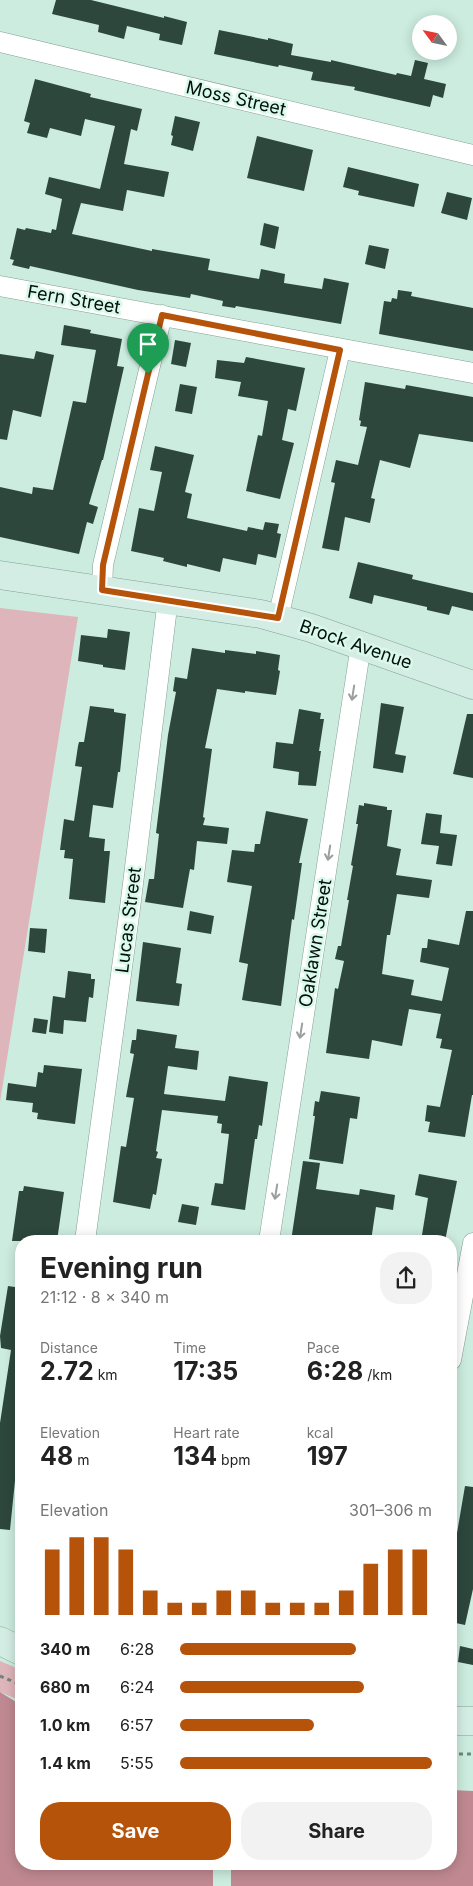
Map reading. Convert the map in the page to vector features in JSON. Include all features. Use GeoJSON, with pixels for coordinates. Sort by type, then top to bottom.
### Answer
{"type":"FeatureCollection","features":[{"type":"Feature","properties":{"kind":"main road","name":"Brock Avenue"},"geometry":{"type":"LineString","coordinates":[[0,575],[168,599],[278,618],[473,684]]}},
{"type":"Feature","properties":{"kind":"main road"},"geometry":{"type":"LineString","coordinates":[[0,1642],[15,1648]]}},
{"type":"Feature","properties":{"kind":"main road"},"geometry":{"type":"LineString","coordinates":[[457,1722],[473,1722]]}},
{"type":"Feature","properties":{"kind":"street","name":"Moss Street"},"geometry":{"type":"LineString","coordinates":[[0,42],[473,154]]}},
{"type":"Feature","properties":{"kind":"street","name":"Fern Street"},"geometry":{"type":"LineString","coordinates":[[0,286],[473,373]]}},
{"type":"Feature","properties":{"kind":"street"},"geometry":{"type":"LineString","coordinates":[[102,590],[103,565],[162,315]]}},
{"type":"Feature","properties":{"kind":"street"},"geometry":{"type":"LineString","coordinates":[[278,618],[340,350]]}},
{"type":"Feature","properties":{"kind":"street","name":"Lucas Street"},"geometry":{"type":"LineString","coordinates":[[86,1235],[130,908],[168,599]]}},
{"type":"Feature","properties":{"kind":"street","name":"Oaklawn Street"},"geometry":{"type":"LineString","coordinates":[[270,1235],[361,645]]}},
{"type":"Feature","properties":{"kind":"street"},"geometry":{"type":"LineString","coordinates":[[457,1328],[473,1244]]}},
{"type":"Feature","properties":{"kind":"path"},"geometry":{"type":"LineString","coordinates":[[0,1676],[15,1682]]}},
{"type":"Feature","properties":{"kind":"path"},"geometry":{"type":"LineString","coordinates":[[457,1754],[473,1754]]}},
{"type":"Feature","properties":{"kind":"shaded area"},"geometry":{"type":"Polygon","coordinates":[[[0,608],[78,617],[0,1102],[0,608]]]}},
{"type":"Feature","properties":{"kind":"shaded area"},"geometry":{"type":"Polygon","coordinates":[[[0,1661],[15,1667],[15,1698],[0,1692],[0,1661]]]}},
{"type":"Feature","properties":{"kind":"shaded area"},"geometry":{"type":"Polygon","coordinates":[[[0,1692],[15,1701],[15,1870],[213,1870],[213,1886],[0,1886],[0,1692]]]}},
{"type":"Feature","properties":{"kind":"shaded area"},"geometry":{"type":"Polygon","coordinates":[[[457,1790],[473,1791],[473,1886],[231,1886],[231,1870],[457,1870],[457,1790]]]}},
{"type":"Feature","properties":{"kind":"building"},"geometry":{"type":"Polygon","coordinates":[[[56,0],[91,0],[187,22],[182,45],[159,40],[160,34],[127,26],[124,39],[98,32],[99,25],[52,14],[56,0]]]}},
{"type":"Feature","properties":{"kind":"building"},"geometry":{"type":"Polygon","coordinates":[[[219,30],[293,44],[291,55],[331,62],[331,60],[396,75],[397,73],[411,76],[415,60],[428,63],[424,79],[446,84],[443,98],[433,95],[430,107],[354,90],[355,87],[311,80],[313,72],[214,54],[219,30]]]}},
{"type":"Feature","properties":{"kind":"building"},"geometry":{"type":"Polygon","coordinates":[[[35,79],[91,94],[90,97],[142,109],[137,131],[131,129],[124,164],[169,172],[164,197],[127,190],[123,211],[81,203],[72,234],[152,251],[152,249],[210,259],[208,270],[259,279],[261,269],[285,274],[284,283],[322,289],[324,278],[349,283],[341,324],[236,306],[235,308],[222,306],[223,301],[191,294],[190,298],[138,290],[30,266],[29,269],[12,265],[14,260],[10,259],[17,228],[51,233],[52,229],[56,230],[62,199],[45,194],[49,177],[100,189],[115,126],[85,119],[81,136],[50,128],[47,138],[27,133],[30,123],[24,121],[35,79]]]}},
{"type":"Feature","properties":{"kind":"building"},"geometry":{"type":"Polygon","coordinates":[[[175,116],[200,122],[193,151],[171,145],[175,116]]]}},
{"type":"Feature","properties":{"kind":"building"},"geometry":{"type":"Polygon","coordinates":[[[257,136],[313,150],[304,191],[247,178],[257,136]]]}},
{"type":"Feature","properties":{"kind":"building"},"geometry":{"type":"Polygon","coordinates":[[[348,167],[419,184],[414,207],[358,195],[359,191],[343,187],[348,167]]]}},
{"type":"Feature","properties":{"kind":"building"},"geometry":{"type":"Polygon","coordinates":[[[447,192],[472,198],[467,220],[441,213],[447,192]]]}},
{"type":"Feature","properties":{"kind":"building"},"geometry":{"type":"Polygon","coordinates":[[[264,223],[279,227],[275,249],[260,245],[264,223]]]}},
{"type":"Feature","properties":{"kind":"building"},"geometry":{"type":"Polygon","coordinates":[[[369,245],[389,249],[385,269],[365,264],[369,245]]]}},
{"type":"Feature","properties":{"kind":"building"},"geometry":{"type":"Polygon","coordinates":[[[398,290],[412,292],[411,296],[473,308],[473,351],[379,334],[384,301],[391,302],[392,298],[397,299],[398,290]]]}},
{"type":"Feature","properties":{"kind":"building"},"geometry":{"type":"Polygon","coordinates":[[[64,325],[91,330],[90,333],[122,339],[117,366],[124,367],[103,460],[89,504],[98,507],[93,524],[87,522],[79,554],[0,537],[0,487],[32,494],[33,487],[53,490],[73,401],[86,403],[96,350],[61,345],[64,325]]]}},
{"type":"Feature","properties":{"kind":"building"},"geometry":{"type":"Polygon","coordinates":[[[175,340],[191,343],[186,367],[171,364],[175,340]]]}},
{"type":"Feature","properties":{"kind":"building"},"geometry":{"type":"Polygon","coordinates":[[[36,351],[54,355],[41,417],[13,410],[7,440],[0,439],[0,354],[34,359],[36,351]]]}},
{"type":"Feature","properties":{"kind":"building"},"geometry":{"type":"Polygon","coordinates":[[[246,357],[305,368],[296,411],[288,409],[282,440],[294,443],[280,499],[246,491],[258,435],[262,436],[268,401],[238,396],[241,382],[215,378],[217,360],[244,363],[246,357]]]}},
{"type":"Feature","properties":{"kind":"building"},"geometry":{"type":"Polygon","coordinates":[[[365,382],[405,389],[406,385],[473,397],[473,442],[419,434],[410,468],[380,460],[371,498],[375,499],[370,523],[345,517],[339,551],[322,548],[335,483],[331,482],[336,460],[358,465],[367,427],[360,426],[361,421],[359,420],[365,382]]]}},
{"type":"Feature","properties":{"kind":"building"},"geometry":{"type":"Polygon","coordinates":[[[180,384],[197,387],[192,414],[175,411],[180,384]]]}},
{"type":"Feature","properties":{"kind":"building"},"geometry":{"type":"Polygon","coordinates":[[[155,446],[194,455],[185,492],[192,494],[187,518],[247,531],[248,527],[263,530],[265,522],[279,524],[277,533],[281,534],[276,558],[258,554],[256,565],[223,558],[220,572],[187,564],[187,567],[163,561],[164,558],[131,551],[139,508],[154,511],[162,472],[150,470],[155,446]]]}},
{"type":"Feature","properties":{"kind":"building"},"geometry":{"type":"Polygon","coordinates":[[[358,562],[413,575],[412,579],[473,593],[473,611],[452,606],[449,615],[427,610],[427,607],[374,595],[372,604],[349,598],[358,562]]]}},
{"type":"Feature","properties":{"kind":"building"},"geometry":{"type":"Polygon","coordinates":[[[108,629],[130,632],[125,670],[78,661],[81,635],[107,638],[108,629]]]}},
{"type":"Feature","properties":{"kind":"building"},"geometry":{"type":"Polygon","coordinates":[[[192,648],[225,653],[225,650],[256,654],[256,651],[280,655],[278,670],[280,671],[276,695],[217,689],[205,748],[212,749],[203,825],[229,828],[227,844],[197,841],[194,870],[190,869],[183,908],[145,902],[149,879],[154,879],[159,834],[156,833],[168,735],[176,692],[173,691],[175,677],[187,679],[192,648]]]}},
{"type":"Feature","properties":{"kind":"building"},"geometry":{"type":"Polygon","coordinates":[[[381,703],[404,707],[395,754],[406,756],[403,773],[373,768],[381,703]]]}},
{"type":"Feature","properties":{"kind":"building"},"geometry":{"type":"Polygon","coordinates":[[[90,706],[114,709],[114,712],[126,714],[120,772],[118,772],[113,808],[93,805],[89,837],[105,839],[104,851],[110,851],[105,903],[69,899],[73,859],[64,858],[65,850],[60,850],[64,819],[74,821],[82,767],[75,766],[79,742],[84,742],[90,706]]]}},
{"type":"Feature","properties":{"kind":"building"},"geometry":{"type":"Polygon","coordinates":[[[299,709],[321,713],[320,719],[324,719],[316,786],[298,785],[299,772],[273,768],[276,742],[293,744],[299,709]]]}},
{"type":"Feature","properties":{"kind":"building"},"geometry":{"type":"Polygon","coordinates":[[[467,714],[473,714],[473,778],[453,774],[467,714]]]}},
{"type":"Feature","properties":{"kind":"building"},"geometry":{"type":"Polygon","coordinates":[[[364,803],[387,807],[387,810],[392,810],[387,846],[401,849],[396,875],[432,880],[429,898],[397,894],[390,935],[387,935],[382,974],[414,980],[411,995],[442,1001],[449,968],[420,962],[422,948],[427,948],[428,939],[459,945],[466,911],[473,911],[473,1095],[465,1137],[428,1132],[430,1122],[425,1121],[427,1105],[440,1107],[452,1050],[440,1048],[442,1039],[436,1038],[441,1014],[409,1009],[402,1046],[372,1040],[369,1059],[326,1053],[335,988],[338,989],[344,961],[335,959],[338,946],[341,946],[349,900],[347,900],[353,866],[351,865],[358,824],[356,824],[359,805],[364,806],[364,803]]]}},
{"type":"Feature","properties":{"kind":"building"},"geometry":{"type":"Polygon","coordinates":[[[266,811],[308,819],[299,863],[302,863],[294,920],[292,919],[281,1006],[242,1000],[248,964],[239,962],[252,886],[227,882],[232,850],[254,852],[255,844],[260,844],[266,811]]]}},
{"type":"Feature","properties":{"kind":"building"},"geometry":{"type":"Polygon","coordinates":[[[426,813],[442,815],[440,833],[457,835],[452,866],[436,864],[439,846],[421,844],[426,813]]]}},
{"type":"Feature","properties":{"kind":"building"},"geometry":{"type":"Polygon","coordinates":[[[190,911],[214,916],[211,934],[187,930],[190,911]]]}},
{"type":"Feature","properties":{"kind":"building"},"geometry":{"type":"Polygon","coordinates":[[[30,928],[47,929],[45,953],[28,951],[30,928]]]}},
{"type":"Feature","properties":{"kind":"building"},"geometry":{"type":"Polygon","coordinates":[[[143,942],[181,948],[176,983],[182,984],[179,1006],[136,1001],[143,942]]]}},
{"type":"Feature","properties":{"kind":"building"},"geometry":{"type":"Polygon","coordinates":[[[68,971],[91,974],[91,979],[95,979],[93,998],[89,997],[86,1022],[64,1020],[63,1034],[49,1032],[53,996],[65,998],[68,971]]]}},
{"type":"Feature","properties":{"kind":"building"},"geometry":{"type":"Polygon","coordinates":[[[34,1018],[48,1020],[46,1034],[32,1032],[34,1018]]]}},
{"type":"Feature","properties":{"kind":"building"},"geometry":{"type":"Polygon","coordinates":[[[137,1029],[177,1035],[175,1048],[199,1051],[197,1070],[168,1066],[164,1094],[225,1101],[229,1076],[268,1082],[262,1126],[259,1125],[257,1139],[255,1139],[245,1210],[211,1205],[215,1183],[223,1184],[229,1134],[221,1133],[222,1124],[217,1123],[218,1116],[162,1110],[156,1158],[162,1159],[156,1195],[153,1194],[150,1209],[113,1202],[121,1146],[126,1147],[134,1098],[126,1097],[134,1054],[130,1053],[132,1040],[136,1040],[137,1029]]]}},
{"type":"Feature","properties":{"kind":"building"},"geometry":{"type":"Polygon","coordinates":[[[44,1065],[82,1069],[75,1124],[37,1119],[38,1113],[32,1112],[33,1103],[6,1100],[8,1083],[36,1087],[38,1072],[43,1073],[44,1065]]]}},
{"type":"Feature","properties":{"kind":"building"},"geometry":{"type":"Polygon","coordinates":[[[321,1091],[360,1097],[357,1119],[350,1118],[343,1164],[309,1159],[315,1116],[313,1116],[315,1101],[319,1102],[321,1091]]]}},
{"type":"Feature","properties":{"kind":"building"},"geometry":{"type":"Polygon","coordinates":[[[303,1161],[320,1163],[316,1189],[359,1195],[360,1189],[395,1195],[393,1210],[376,1207],[372,1235],[292,1235],[303,1161]]]}},
{"type":"Feature","properties":{"kind":"building"},"geometry":{"type":"Polygon","coordinates":[[[419,1174],[457,1181],[446,1235],[422,1235],[428,1198],[415,1195],[419,1174]]]}},
{"type":"Feature","properties":{"kind":"building"},"geometry":{"type":"Polygon","coordinates":[[[24,1186],[64,1192],[58,1235],[15,1235],[15,1241],[12,1241],[19,1191],[23,1191],[24,1186]]]}},
{"type":"Feature","properties":{"kind":"building"},"geometry":{"type":"Polygon","coordinates":[[[182,1204],[199,1207],[196,1225],[178,1222],[182,1204]]]}},
{"type":"Feature","properties":{"kind":"building"},"geometry":{"type":"Polygon","coordinates":[[[8,1286],[15,1287],[15,1481],[10,1530],[0,1529],[0,1423],[11,1350],[1,1348],[0,1336],[8,1286]]]}},
{"type":"Feature","properties":{"kind":"building"},"geometry":{"type":"Polygon","coordinates":[[[465,1486],[473,1487],[473,1589],[465,1625],[457,1623],[457,1533],[465,1486]]]}},
{"type":"Feature","properties":{"kind":"building"},"geometry":{"type":"Polygon","coordinates":[[[460,1646],[473,1649],[473,1665],[458,1662],[460,1646]]]}},
{"type":"Feature","properties":{"kind":"route"},"geometry":{"type":"LineString","coordinates":[[162,315],[340,350],[278,618],[102,590],[103,565],[148,374],[162,315]]}}]}
